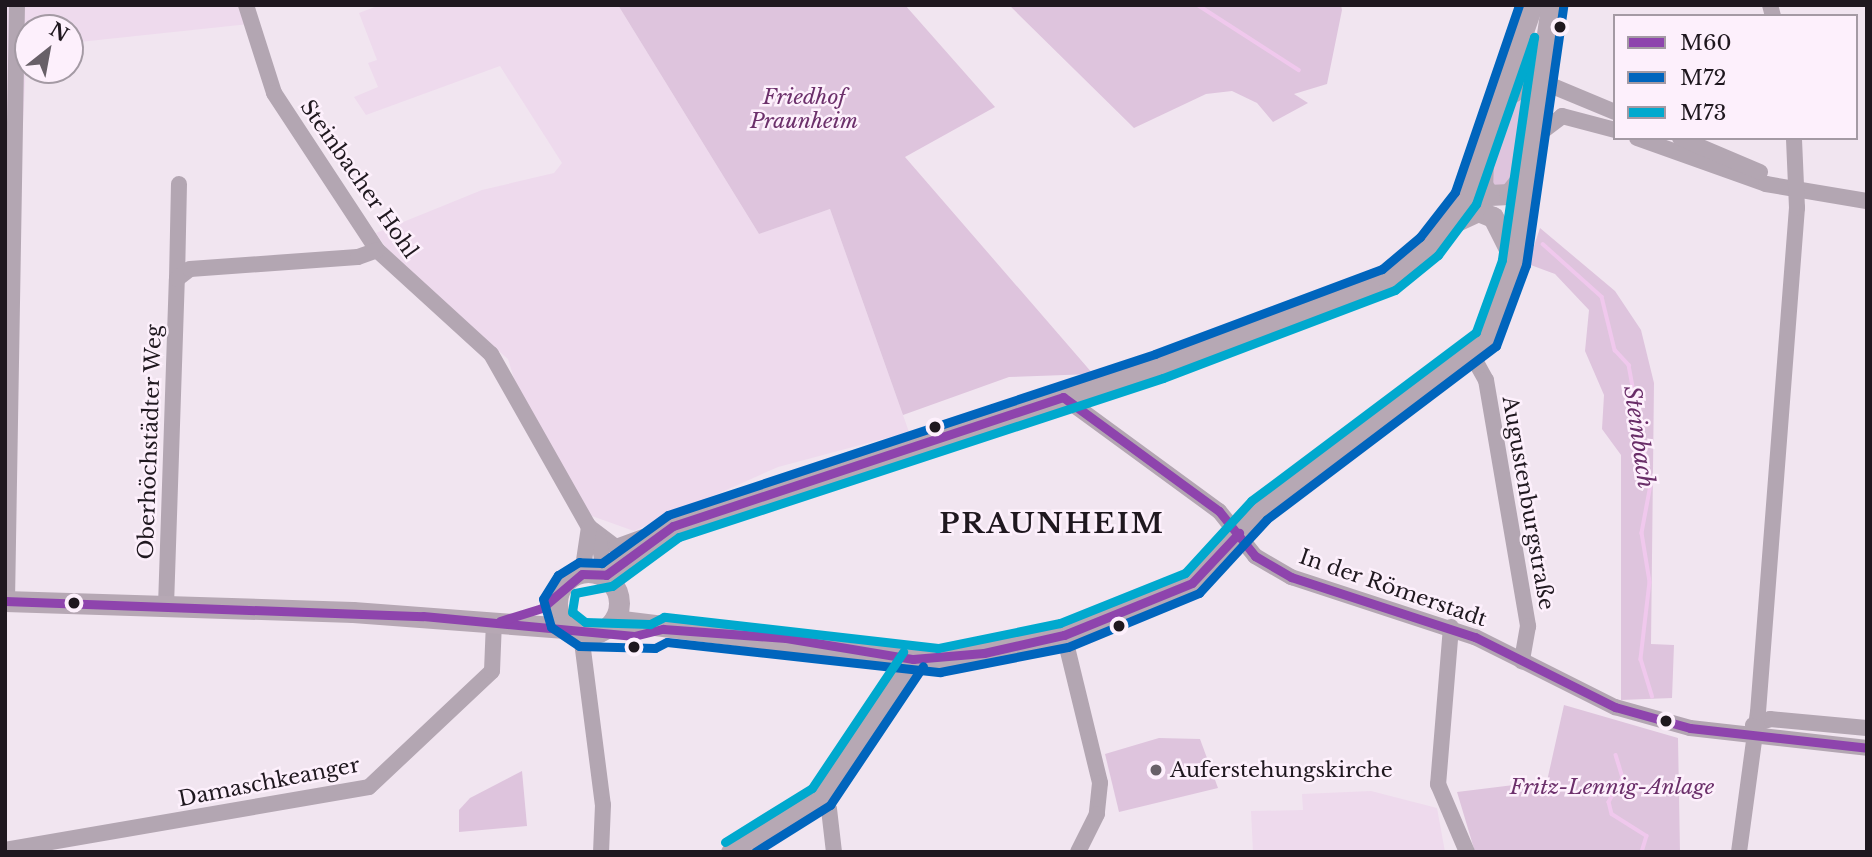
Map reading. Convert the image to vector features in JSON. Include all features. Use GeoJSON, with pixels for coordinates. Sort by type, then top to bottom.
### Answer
{"type":"FeatureCollection","features":[{"type":"Feature","properties":{"kind":"main road"},"geometry":{"type":"LineString","coordinates":[[1446,227],[1466,198],[1493,111],[1532,5]]}},
{"type":"Feature","properties":{"kind":"main road"},"geometry":{"type":"LineString","coordinates":[[6,601],[494,622],[575,631],[614,620],[912,659],[939,660],[1064,635],[1192,583],[1259,510],[1472,355],[1499,319],[1514,263],[1522,178],[1551,5]]}},
{"type":"Feature","properties":{"kind":"main road"},"geometry":{"type":"LineString","coordinates":[[1483,149],[1482,185],[1489,195],[1509,194],[1522,178]]}},
{"type":"Feature","properties":{"kind":"main road"},"geometry":{"type":"LineString","coordinates":[[494,622],[527,616],[555,600],[582,574],[605,575],[673,526],[1063,397],[1363,293],[1410,264],[1446,227],[1465,213],[1493,217],[1514,263]]}},
{"type":"Feature","properties":{"kind":"main road"},"geometry":{"type":"LineString","coordinates":[[605,575],[618,594],[614,620]]}},
{"type":"Feature","properties":{"kind":"main road"},"geometry":{"type":"LineString","coordinates":[[555,600],[575,631]]}},
{"type":"Feature","properties":{"kind":"main road"},"geometry":{"type":"LineString","coordinates":[[731,852],[821,797],[912,659]]}},
{"type":"Feature","properties":{"kind":"street"},"geometry":{"type":"LineString","coordinates":[[6,601],[17,5]]}},
{"type":"Feature","properties":{"kind":"street","name":"Steinbacher Hohl"},"geometry":{"type":"LineString","coordinates":[[246,5],[274,93],[377,250],[491,354],[594,532],[605,575]]}},
{"type":"Feature","properties":{"kind":"street"},"geometry":{"type":"LineString","coordinates":[[1493,111],[1538,80],[1613,111]]}},
{"type":"Feature","properties":{"kind":"street"},"geometry":{"type":"LineString","coordinates":[[1527,147],[1540,128],[1562,116],[1613,130]]}},
{"type":"Feature","properties":{"kind":"street"},"geometry":{"type":"LineString","coordinates":[[1643,140],[1797,190],[1867,201]]}},
{"type":"Feature","properties":{"kind":"street"},"geometry":{"type":"LineString","coordinates":[[1684,140],[1797,190]]}},
{"type":"Feature","properties":{"kind":"street"},"geometry":{"type":"LineString","coordinates":[[1739,852],[1753,731],[1797,190],[1794,140]]}},
{"type":"Feature","properties":{"kind":"street","name":"Oberhöchstädter Weg"},"geometry":{"type":"LineString","coordinates":[[166,606],[179,184]]}},
{"type":"Feature","properties":{"kind":"street"},"geometry":{"type":"LineString","coordinates":[[177,279],[190,269],[358,257],[377,250]]}},
{"type":"Feature","properties":{"kind":"street","name":"Augustenburgstraße"},"geometry":{"type":"LineString","coordinates":[[1472,355],[1486,380],[1528,626],[1521,661]]}},
{"type":"Feature","properties":{"kind":"street","name":"In der Römerstadt"},"geometry":{"type":"LineString","coordinates":[[1063,397],[1219,511],[1255,555],[1290,578],[1451,627],[1615,708],[1867,748]]}},
{"type":"Feature","properties":{"kind":"street"},"geometry":{"type":"LineString","coordinates":[[582,574],[594,532],[623,548],[673,526]]}},
{"type":"Feature","properties":{"kind":"street","name":"Damaschkeanger"},"geometry":{"type":"LineString","coordinates":[[5,850],[369,787],[492,671],[494,622]]}},
{"type":"Feature","properties":{"kind":"street"},"geometry":{"type":"LineString","coordinates":[[1451,627],[1438,784],[1467,852]]}},
{"type":"Feature","properties":{"kind":"street"},"geometry":{"type":"LineString","coordinates":[[575,631],[603,805],[601,852]]}},
{"type":"Feature","properties":{"kind":"street"},"geometry":{"type":"LineString","coordinates":[[1064,635],[1100,783],[1097,814],[1078,852]]}},
{"type":"Feature","properties":{"kind":"street","name":"In der Römerstadt"},"geometry":{"type":"LineString","coordinates":[[1753,731],[1770,719],[1867,728]]}},
{"type":"Feature","properties":{"kind":"street"},"geometry":{"type":"LineString","coordinates":[[821,797],[829,809],[834,852]]}},
{"type":"Feature","properties":{"kind":"shaded area"},"geometry":{"type":"Polygon","coordinates":[[[5,5],[244,5],[249,24],[84,42],[84,14],[14,14],[14,84],[25,84],[5,465],[5,5]]]}},
{"type":"Feature","properties":{"kind":"shaded area"},"geometry":{"type":"Polygon","coordinates":[[[380,5],[618,5],[759,234],[830,209],[909,432],[778,467],[634,531],[589,515],[515,382],[508,359],[398,265],[376,233],[482,190],[554,173],[562,163],[500,66],[366,115],[354,97],[378,87],[368,63],[377,60],[359,13],[380,5]]]}},
{"type":"Feature","properties":{"kind":"shaded area"},"geometry":{"type":"Polygon","coordinates":[[[1371,791],[1437,808],[1445,852],[1253,852],[1251,811],[1303,810],[1302,794],[1371,791]]]}},
{"type":"Feature","properties":{"kind":"green space","name":"Friedhof Praunheim"},"geometry":{"type":"Polygon","coordinates":[[[618,5],[905,5],[995,107],[905,157],[1093,374],[1009,377],[903,415],[830,209],[759,234],[618,5]]]}},
{"type":"Feature","properties":{"kind":"green space"},"geometry":{"type":"Polygon","coordinates":[[[1009,5],[1341,5],[1342,10],[1327,84],[1294,94],[1308,103],[1273,122],[1257,103],[1232,91],[1206,94],[1134,128],[1009,5]]]}},
{"type":"Feature","properties":{"kind":"green space"},"geometry":{"type":"Polygon","coordinates":[[[1529,93],[1510,186],[1500,191],[1487,176],[1502,109],[1529,93]]]}},
{"type":"Feature","properties":{"kind":"green space"},"geometry":{"type":"Polygon","coordinates":[[[1540,228],[1615,291],[1641,330],[1654,383],[1651,644],[1674,645],[1672,698],[1621,700],[1621,455],[1602,429],[1604,395],[1585,351],[1589,310],[1555,274],[1528,264],[1540,228]]]}},
{"type":"Feature","properties":{"kind":"green space","name":"Fritz-Lennig-Anlage"},"geometry":{"type":"Polygon","coordinates":[[[1564,705],[1678,738],[1680,852],[1475,852],[1457,792],[1547,781],[1564,705]]]}},
{"type":"Feature","properties":{"kind":"green space"},"geometry":{"type":"Polygon","coordinates":[[[1159,738],[1200,739],[1218,788],[1119,812],[1105,754],[1159,738]]]}},
{"type":"Feature","properties":{"kind":"green space"},"geometry":{"type":"Polygon","coordinates":[[[522,771],[527,826],[459,832],[459,810],[470,798],[522,771]]]}},
{"type":"Feature","properties":{"kind":"waterway","name":"Steinbach"},"geometry":{"type":"LineString","coordinates":[[1198,5],[1299,70]]}},
{"type":"Feature","properties":{"kind":"waterway","name":"Steinbach"},"geometry":{"type":"LineString","coordinates":[[1543,244],[1602,297],[1615,350],[1629,365],[1651,485],[1642,533],[1650,582],[1641,659],[1652,696]]}},
{"type":"Feature","properties":{"kind":"waterway","name":"Steinbach"},"geometry":{"type":"LineString","coordinates":[[1616,755],[1623,778],[1609,802],[1612,814],[1647,836],[1642,852]]}},
{"type":"Feature","properties":{"kind":"transit line","name":"M72"},"geometry":{"type":"LineString","coordinates":[[1519,5],[1455,192],[1420,237],[1382,269],[1155,354],[668,515],[602,563],[579,562],[558,575],[543,599],[551,627],[579,646],[655,648],[667,642],[940,672],[1068,647],[1199,593],[1267,519],[1496,346],[1526,265],[1563,7]]}},
{"type":"Feature","properties":{"kind":"transit line","name":"M73"},"geometry":{"type":"LineString","coordinates":[[1534,37],[1502,260],[1476,332],[1251,501],[1185,573],[1060,623],[938,648],[664,617],[650,624],[585,622],[572,612],[575,593],[612,586],[679,537],[1163,378],[1395,290],[1438,255],[1476,204],[1534,37]]}},
{"type":"Feature","properties":{"kind":"transit line","name":"M60"},"geometry":{"type":"LineString","coordinates":[[1063,397],[1219,511],[1255,556],[1291,577],[1475,637],[1615,707],[1690,728],[1867,748]]}},
{"type":"Feature","properties":{"kind":"transit line","name":"M60"},"geometry":{"type":"LineString","coordinates":[[606,575],[673,526],[1063,397]]}},
{"type":"Feature","properties":{"kind":"transit line","name":"M60"},"geometry":{"type":"LineString","coordinates":[[663,629],[786,638],[913,659],[984,653],[1064,635],[1192,583],[1239,533]]}},
{"type":"Feature","properties":{"kind":"transit line","name":"M60"},"geometry":{"type":"LineString","coordinates":[[500,621],[542,608],[582,574],[606,575]]}},
{"type":"Feature","properties":{"kind":"transit line","name":"M60"},"geometry":{"type":"LineString","coordinates":[[5,601],[423,616],[634,636],[663,629]]}},
{"type":"Feature","properties":{"kind":"transit line","name":"M73"},"geometry":{"type":"LineString","coordinates":[[725,842],[812,788],[903,652]]}},
{"type":"Feature","properties":{"kind":"transit line","name":"M72"},"geometry":{"type":"LineString","coordinates":[[755,852],[830,805],[923,666]]}},
{"type":"Feature","properties":{"kind":"place","name":"Auferstehungskirche"},"geometry":{"type":"Point","coordinates":[1156,770]}},
{"type":"Feature","properties":{"kind":"district","name":"PRAUNHEIM"},"geometry":{"type":"Point","coordinates":[1052,524]}}]}
